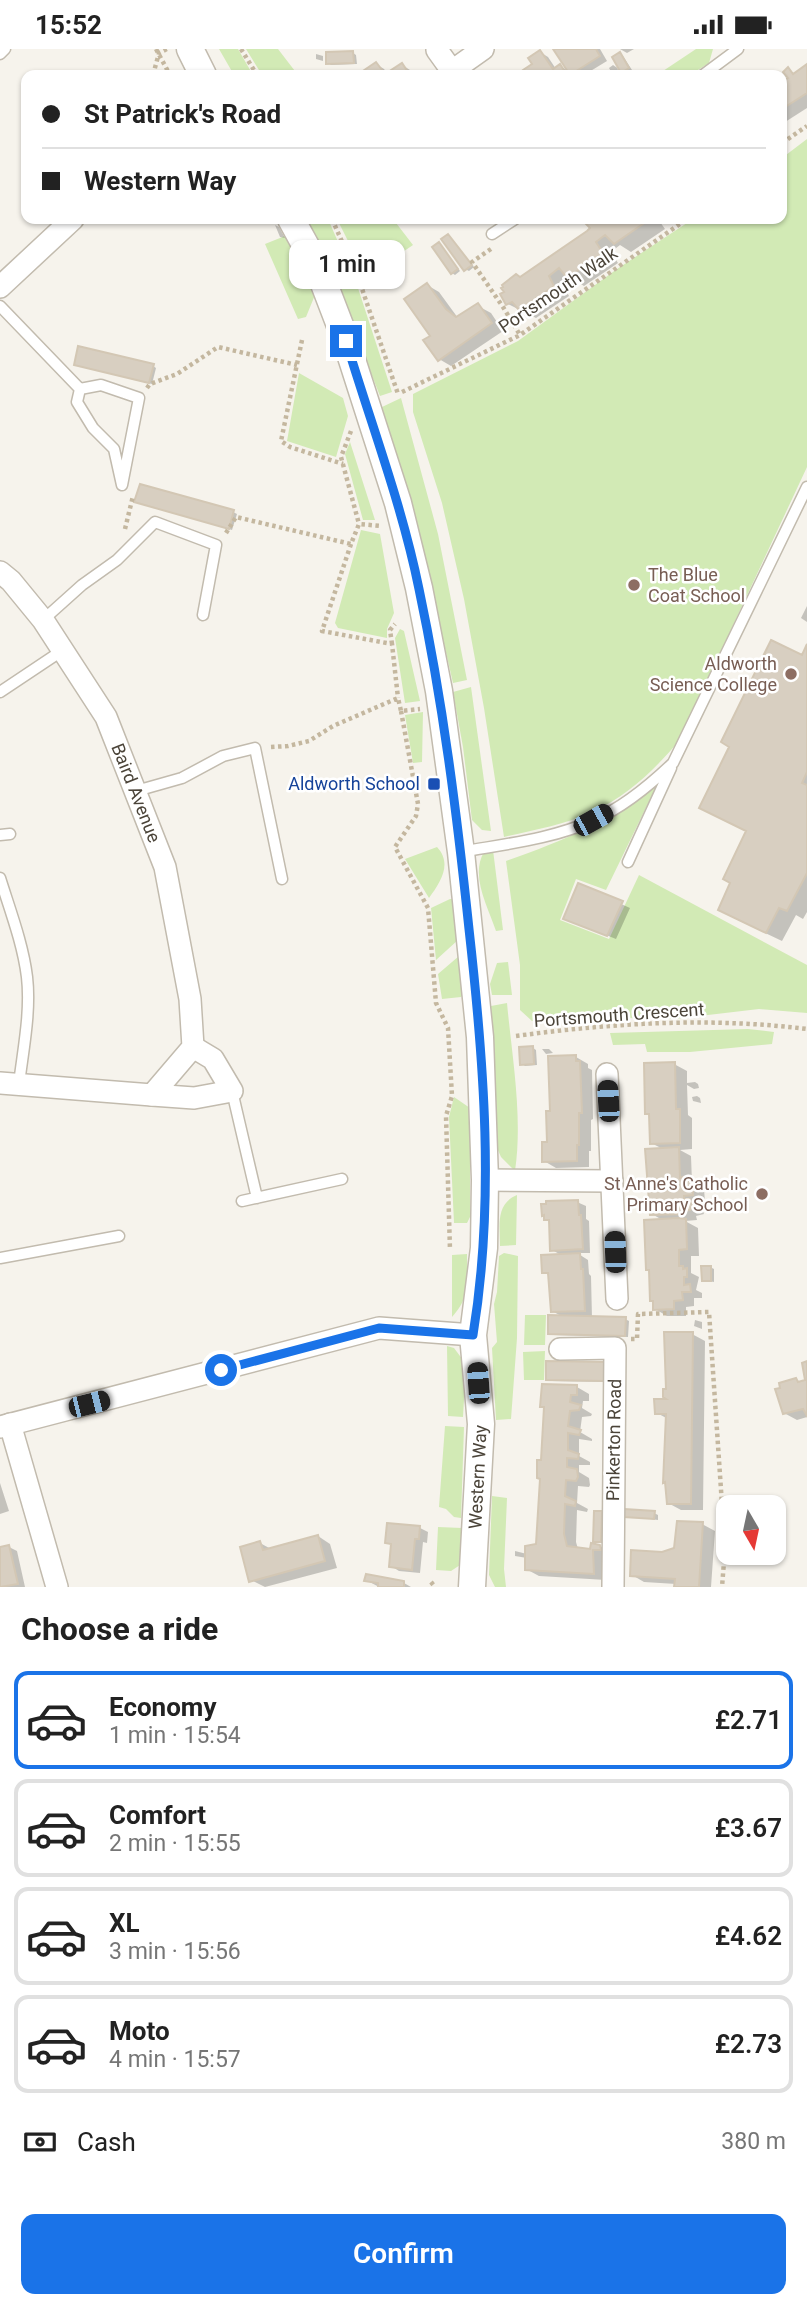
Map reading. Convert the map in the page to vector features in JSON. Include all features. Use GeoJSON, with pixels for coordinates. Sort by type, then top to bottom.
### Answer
{"type":"FeatureCollection","features":[{"type":"Feature","properties":{"kind":"street"},"geometry":{"type":"LineString","coordinates":[[190,49],[200,70]]}},
{"type":"Feature","properties":{"kind":"street"},"geometry":{"type":"LineString","coordinates":[[457,70],[484,49]]}},
{"type":"Feature","properties":{"kind":"street"},"geometry":{"type":"LineString","coordinates":[[437,50],[451,70]]}},
{"type":"Feature","properties":{"kind":"street"},"geometry":{"type":"LineString","coordinates":[[0,287],[68,224]]}},
{"type":"Feature","properties":{"kind":"street","name":"Western Way"},"geometry":{"type":"LineString","coordinates":[[294,224],[318,268],[346,341],[398,503],[419,588],[439,691],[461,852],[480,1037],[485,1180],[484,1248],[473,1335],[481,1424],[472,1587]]}},
{"type":"Feature","properties":{"kind":"street","name":"Baird Avenue"},"geometry":{"type":"LineString","coordinates":[[0,572],[11,581],[43,620],[106,717],[165,867],[190,999],[193,1047]]}},
{"type":"Feature","properties":{"kind":"street"},"geometry":{"type":"LineString","coordinates":[[9,1084],[152,1095],[194,1098],[232,1091],[213,1059],[193,1047],[152,1095]]}},
{"type":"Feature","properties":{"kind":"street"},"geometry":{"type":"LineString","coordinates":[[607,1074],[617,1299]]}},
{"type":"Feature","properties":{"kind":"street"},"geometry":{"type":"LineString","coordinates":[[485,1180],[612,1181]]}},
{"type":"Feature","properties":{"kind":"street"},"geometry":{"type":"LineString","coordinates":[[57,1587],[5,1426],[379,1328],[473,1335]]}},
{"type":"Feature","properties":{"kind":"street"},"geometry":{"type":"LineString","coordinates":[[560,1349],[615,1348]]}},
{"type":"Feature","properties":{"kind":"street","name":"Pinkerton Road"},"geometry":{"type":"LineString","coordinates":[[612,1587],[615,1348]]}},
{"type":"Feature","properties":{"kind":"lane"},"geometry":{"type":"LineString","coordinates":[[0,54],[5,49]]}},
{"type":"Feature","properties":{"kind":"lane"},"geometry":{"type":"LineString","coordinates":[[710,70],[738,49]]}},
{"type":"Feature","properties":{"kind":"lane"},"geometry":{"type":"LineString","coordinates":[[492,233],[507,224]]}},
{"type":"Feature","properties":{"kind":"lane"},"geometry":{"type":"LineString","coordinates":[[0,306],[80,389]]}},
{"type":"Feature","properties":{"kind":"lane"},"geometry":{"type":"LineString","coordinates":[[101,384],[139,398],[122,485],[114,449],[93,428],[77,402],[80,389],[101,384]]}},
{"type":"Feature","properties":{"kind":"lane"},"geometry":{"type":"LineString","coordinates":[[628,862],[673,762],[807,487]]}},
{"type":"Feature","properties":{"kind":"lane"},"geometry":{"type":"LineString","coordinates":[[43,620],[82,585],[117,560],[155,522],[216,545],[203,615]]}},
{"type":"Feature","properties":{"kind":"lane"},"geometry":{"type":"LineString","coordinates":[[0,692],[63,650]]}},
{"type":"Feature","properties":{"kind":"lane"},"geometry":{"type":"LineString","coordinates":[[136,791],[182,778],[223,756],[255,748],[282,879]]}},
{"type":"Feature","properties":{"kind":"lane"},"geometry":{"type":"LineString","coordinates":[[461,852],[554,833],[593,820],[627,802],[673,762]]}},
{"type":"Feature","properties":{"kind":"lane"},"geometry":{"type":"LineString","coordinates":[[0,878],[27,978],[26,1028],[9,1084]]}},
{"type":"Feature","properties":{"kind":"lane"},"geometry":{"type":"LineString","coordinates":[[232,1091],[257,1198]]}},
{"type":"Feature","properties":{"kind":"lane"},"geometry":{"type":"LineString","coordinates":[[242,1201],[342,1179]]}},
{"type":"Feature","properties":{"kind":"lane"},"geometry":{"type":"LineString","coordinates":[[0,1258],[119,1236]]}},
{"type":"Feature","properties":{"kind":"path"},"geometry":{"type":"LineString","coordinates":[[158,51],[167,49]]}},
{"type":"Feature","properties":{"kind":"path"},"geometry":{"type":"LineString","coordinates":[[241,49],[254,70]]}},
{"type":"Feature","properties":{"kind":"path"},"geometry":{"type":"LineString","coordinates":[[154,70],[158,51]]}},
{"type":"Feature","properties":{"kind":"path"},"geometry":{"type":"LineString","coordinates":[[158,51],[168,70]]}},
{"type":"Feature","properties":{"kind":"path"},"geometry":{"type":"LineString","coordinates":[[787,140],[807,126]]}},
{"type":"Feature","properties":{"kind":"path","name":"Portsmouth Walk"},"geometry":{"type":"LineString","coordinates":[[334,224],[359,280],[400,393],[520,335],[680,224]]}},
{"type":"Feature","properties":{"kind":"path"},"geometry":{"type":"LineString","coordinates":[[492,233],[499,244],[472,262],[520,335]]}},
{"type":"Feature","properties":{"kind":"path"},"geometry":{"type":"LineString","coordinates":[[302,340],[281,441],[290,447],[343,464]]}},
{"type":"Feature","properties":{"kind":"path"},"geometry":{"type":"LineString","coordinates":[[139,398],[150,384],[177,375],[218,347],[297,365]]}},
{"type":"Feature","properties":{"kind":"path"},"geometry":{"type":"LineString","coordinates":[[351,430],[341,457],[359,524],[322,631],[392,644]]}},
{"type":"Feature","properties":{"kind":"path"},"geometry":{"type":"LineString","coordinates":[[117,560],[139,474],[125,469]]}},
{"type":"Feature","properties":{"kind":"path"},"geometry":{"type":"LineString","coordinates":[[216,545],[236,517],[351,544]]}},
{"type":"Feature","properties":{"kind":"path"},"geometry":{"type":"LineString","coordinates":[[359,524],[382,526]]}},
{"type":"Feature","properties":{"kind":"path"},"geometry":{"type":"LineString","coordinates":[[395,624],[390,630],[398,698],[418,804],[416,816],[395,847],[428,908],[436,1003],[448,1028],[452,1096],[446,1116],[450,1250]]}},
{"type":"Feature","properties":{"kind":"path"},"geometry":{"type":"LineString","coordinates":[[255,748],[288,746],[309,741],[333,726],[398,698]]}},
{"type":"Feature","properties":{"kind":"path"},"geometry":{"type":"LineString","coordinates":[[401,711],[427,708]]}},
{"type":"Feature","properties":{"kind":"path","name":"Portsmouth Crescent"},"geometry":{"type":"LineString","coordinates":[[516,1037],[580,1028],[678,1021],[759,1023],[807,1029]]}},
{"type":"Feature","properties":{"kind":"path"},"geometry":{"type":"LineString","coordinates":[[615,1348],[615,1339],[637,1339],[638,1314],[709,1312],[725,1549],[722,1587]]}},
{"type":"Feature","properties":{"kind":"path"},"geometry":{"type":"LineString","coordinates":[[431,1582],[435,1587]]}},
{"type":"Feature","properties":{"kind":"green space"},"geometry":{"type":"Polygon","coordinates":[[[219,49],[238,49],[250,70],[231,70],[219,49]]]}},
{"type":"Feature","properties":{"kind":"green space"},"geometry":{"type":"Polygon","coordinates":[[[246,49],[278,49],[294,70],[259,70],[246,49]]]}},
{"type":"Feature","properties":{"kind":"green space"},"geometry":{"type":"Polygon","coordinates":[[[696,49],[713,49],[709,63],[698,70],[664,70],[696,49]]]}},
{"type":"Feature","properties":{"kind":"green space","name":"The Blue Coat School"},"geometry":{"type":"Polygon","coordinates":[[[807,139],[807,467],[679,741],[640,781],[605,806],[582,817],[504,837],[464,599],[442,503],[413,412],[413,394],[518,341],[617,269],[685,224],[787,224],[787,154],[807,139]]]}},
{"type":"Feature","properties":{"kind":"green space"},"geometry":{"type":"Polygon","coordinates":[[[309,224],[330,224],[357,285],[392,392],[380,396],[309,224]]]}},
{"type":"Feature","properties":{"kind":"green space"},"geometry":{"type":"Polygon","coordinates":[[[340,224],[397,224],[413,245],[366,277],[340,224]]]}},
{"type":"Feature","properties":{"kind":"green space"},"geometry":{"type":"Polygon","coordinates":[[[285,236],[315,295],[306,317],[298,319],[265,244],[285,236]]]}},
{"type":"Feature","properties":{"kind":"green space"},"geometry":{"type":"Polygon","coordinates":[[[299,373],[343,398],[348,416],[336,457],[287,441],[299,373]]]}},
{"type":"Feature","properties":{"kind":"green space"},"geometry":{"type":"Polygon","coordinates":[[[401,398],[438,534],[467,680],[453,683],[415,517],[382,407],[401,398]]]}},
{"type":"Feature","properties":{"kind":"green space"},"geometry":{"type":"Polygon","coordinates":[[[350,442],[375,520],[363,520],[345,454],[350,442]]]}},
{"type":"Feature","properties":{"kind":"green space"},"geometry":{"type":"Polygon","coordinates":[[[361,530],[380,534],[394,613],[387,629],[387,638],[338,628],[335,623],[361,530]]]}},
{"type":"Feature","properties":{"kind":"green space"},"geometry":{"type":"Polygon","coordinates":[[[400,629],[404,631],[420,701],[405,703],[395,638],[400,629]]]}},
{"type":"Feature","properties":{"kind":"green space"},"geometry":{"type":"Polygon","coordinates":[[[471,687],[491,831],[482,830],[472,820],[453,692],[471,687]]]}},
{"type":"Feature","properties":{"kind":"green space"},"geometry":{"type":"Polygon","coordinates":[[[423,712],[422,762],[413,763],[405,715],[423,712]]]}},
{"type":"Feature","properties":{"kind":"green space"},"geometry":{"type":"Polygon","coordinates":[[[657,785],[606,890],[576,879],[560,920],[609,939],[639,875],[807,965],[807,1013],[759,1009],[674,1019],[578,1017],[532,1021],[520,1010],[520,965],[506,861],[585,829],[621,810],[657,785]]]}},
{"type":"Feature","properties":{"kind":"green space"},"geometry":{"type":"Polygon","coordinates":[[[437,847],[442,853],[444,867],[441,880],[429,898],[405,859],[437,847]]]}},
{"type":"Feature","properties":{"kind":"green space"},"geometry":{"type":"Polygon","coordinates":[[[493,850],[503,930],[496,931],[482,891],[479,871],[484,852],[493,850]]]}},
{"type":"Feature","properties":{"kind":"green space"},"geometry":{"type":"Polygon","coordinates":[[[456,899],[458,940],[436,960],[431,908],[456,899]]]}},
{"type":"Feature","properties":{"kind":"green space"},"geometry":{"type":"Polygon","coordinates":[[[459,956],[464,993],[461,997],[442,999],[438,974],[459,956]]]}},
{"type":"Feature","properties":{"kind":"green space"},"geometry":{"type":"Polygon","coordinates":[[[508,962],[512,995],[492,995],[490,984],[497,963],[508,962]]]}},
{"type":"Feature","properties":{"kind":"green space"},"geometry":{"type":"Polygon","coordinates":[[[507,1003],[517,1108],[515,1171],[501,1157],[497,1148],[491,1006],[507,1003]]]}},
{"type":"Feature","properties":{"kind":"green space"},"geometry":{"type":"Polygon","coordinates":[[[748,1029],[774,1032],[772,1044],[690,1052],[647,1052],[645,1044],[613,1045],[610,1033],[748,1029]]]}},
{"type":"Feature","properties":{"kind":"green space"},"geometry":{"type":"Polygon","coordinates":[[[454,1097],[470,1108],[470,1217],[467,1223],[454,1223],[449,1117],[454,1097]]]}},
{"type":"Feature","properties":{"kind":"green space"},"geometry":{"type":"Polygon","coordinates":[[[517,1195],[516,1245],[500,1246],[502,1210],[510,1199],[517,1195]]]}},
{"type":"Feature","properties":{"kind":"green space"},"geometry":{"type":"Polygon","coordinates":[[[504,1253],[518,1256],[517,1338],[511,1419],[496,1420],[492,1348],[497,1342],[494,1304],[499,1256],[504,1253]]]}},
{"type":"Feature","properties":{"kind":"green space"},"geometry":{"type":"Polygon","coordinates":[[[467,1254],[466,1294],[452,1317],[452,1255],[467,1254]]]}},
{"type":"Feature","properties":{"kind":"green space"},"geometry":{"type":"Polygon","coordinates":[[[525,1315],[546,1315],[545,1345],[524,1345],[525,1315]]]}},
{"type":"Feature","properties":{"kind":"green space"},"geometry":{"type":"Polygon","coordinates":[[[447,1346],[454,1348],[466,1364],[463,1417],[448,1416],[447,1346]]]}},
{"type":"Feature","properties":{"kind":"green space"},"geometry":{"type":"Polygon","coordinates":[[[545,1351],[544,1380],[524,1380],[523,1352],[545,1351]]]}},
{"type":"Feature","properties":{"kind":"green space"},"geometry":{"type":"Polygon","coordinates":[[[445,1426],[464,1427],[461,1518],[454,1517],[446,1509],[439,1507],[445,1426]]]}},
{"type":"Feature","properties":{"kind":"green space"},"geometry":{"type":"Polygon","coordinates":[[[492,1496],[507,1498],[504,1569],[506,1587],[495,1587],[489,1575],[492,1496]]]}},
{"type":"Feature","properties":{"kind":"green space"},"geometry":{"type":"Polygon","coordinates":[[[438,1527],[462,1528],[460,1565],[451,1571],[436,1570],[438,1527]]]}},
{"type":"Feature","properties":{"kind":"building"},"geometry":{"type":"Polygon","coordinates":[[[553,49],[596,49],[600,56],[578,70],[567,70],[553,49]]]}},
{"type":"Feature","properties":{"kind":"building"},"geometry":{"type":"Polygon","coordinates":[[[540,50],[553,69],[560,64],[564,70],[523,70],[532,64],[528,58],[540,50]]]}},
{"type":"Feature","properties":{"kind":"building"},"geometry":{"type":"Polygon","coordinates":[[[353,51],[354,63],[326,64],[326,52],[353,51]]]}},
{"type":"Feature","properties":{"kind":"building"},"geometry":{"type":"Polygon","coordinates":[[[620,52],[629,68],[619,70],[612,57],[620,52]]]}},
{"type":"Feature","properties":{"kind":"building"},"geometry":{"type":"Polygon","coordinates":[[[376,62],[382,70],[364,70],[376,62]]]}},
{"type":"Feature","properties":{"kind":"building"},"geometry":{"type":"Polygon","coordinates":[[[402,63],[407,70],[391,70],[402,63]]]}},
{"type":"Feature","properties":{"kind":"building"},"geometry":{"type":"Polygon","coordinates":[[[807,64],[807,93],[787,106],[788,78],[785,70],[788,67],[793,74],[807,64]]]}},
{"type":"Feature","properties":{"kind":"building"},"geometry":{"type":"Polygon","coordinates":[[[586,224],[643,224],[614,244],[605,235],[596,242],[603,253],[567,278],[559,268],[549,276],[554,286],[519,310],[512,302],[506,305],[500,294],[504,292],[502,285],[516,274],[520,277],[590,228],[586,224]]]}},
{"type":"Feature","properties":{"kind":"building"},"geometry":{"type":"Polygon","coordinates":[[[448,234],[472,265],[464,271],[441,239],[448,234]]]}},
{"type":"Feature","properties":{"kind":"building"},"geometry":{"type":"Polygon","coordinates":[[[439,242],[458,269],[451,274],[432,247],[439,242]]]}},
{"type":"Feature","properties":{"kind":"building"},"geometry":{"type":"Polygon","coordinates":[[[427,283],[446,309],[456,317],[478,303],[492,323],[438,361],[423,340],[430,336],[404,299],[427,283]]]}},
{"type":"Feature","properties":{"kind":"building"},"geometry":{"type":"Polygon","coordinates":[[[78,346],[154,364],[149,383],[74,365],[78,346]]]}},
{"type":"Feature","properties":{"kind":"building"},"geometry":{"type":"Polygon","coordinates":[[[140,484],[234,510],[229,529],[134,502],[140,484]]]}},
{"type":"Feature","properties":{"kind":"building"},"geometry":{"type":"Polygon","coordinates":[[[771,640],[802,655],[807,644],[807,772],[802,783],[807,785],[807,873],[787,911],[779,908],[766,933],[718,910],[730,883],[723,879],[746,831],[699,808],[729,747],[721,742],[771,640]]]}},
{"type":"Feature","properties":{"kind":"building"},"geometry":{"type":"Polygon","coordinates":[[[578,883],[623,901],[607,936],[563,919],[578,883]]]}},
{"type":"Feature","properties":{"kind":"building"},"geometry":{"type":"Polygon","coordinates":[[[533,1046],[534,1064],[520,1065],[519,1047],[533,1046]]]}},
{"type":"Feature","properties":{"kind":"building"},"geometry":{"type":"Polygon","coordinates":[[[576,1055],[576,1061],[580,1061],[582,1113],[579,1113],[577,1161],[542,1162],[542,1142],[547,1142],[546,1111],[550,1111],[548,1056],[576,1055]]]}},
{"type":"Feature","properties":{"kind":"building"},"geometry":{"type":"Polygon","coordinates":[[[675,1062],[680,1143],[650,1144],[649,1114],[645,1114],[644,1063],[675,1062]]]}},
{"type":"Feature","properties":{"kind":"building"},"geometry":{"type":"Polygon","coordinates":[[[679,1147],[680,1178],[683,1177],[684,1181],[692,1180],[693,1195],[684,1196],[684,1199],[690,1199],[692,1206],[690,1210],[685,1210],[685,1214],[650,1215],[645,1149],[679,1147]]]}},
{"type":"Feature","properties":{"kind":"building"},"geometry":{"type":"Polygon","coordinates":[[[578,1200],[583,1249],[550,1251],[549,1220],[544,1220],[544,1215],[542,1216],[541,1204],[546,1204],[546,1201],[578,1200]]]}},
{"type":"Feature","properties":{"kind":"building"},"geometry":{"type":"Polygon","coordinates":[[[686,1219],[687,1249],[679,1250],[679,1266],[687,1268],[684,1285],[690,1284],[691,1292],[682,1292],[683,1300],[674,1301],[674,1309],[653,1310],[649,1270],[646,1270],[644,1220],[686,1219]]]}},
{"type":"Feature","properties":{"kind":"building"},"geometry":{"type":"Polygon","coordinates":[[[580,1253],[585,1311],[551,1312],[548,1273],[542,1273],[541,1255],[580,1253]]]}},
{"type":"Feature","properties":{"kind":"building"},"geometry":{"type":"Polygon","coordinates":[[[701,1266],[711,1266],[711,1281],[702,1281],[701,1266]]]}},
{"type":"Feature","properties":{"kind":"building"},"geometry":{"type":"Polygon","coordinates":[[[548,1315],[626,1317],[625,1336],[548,1334],[548,1315]]]}},
{"type":"Feature","properties":{"kind":"building"},"geometry":{"type":"Polygon","coordinates":[[[664,1332],[693,1332],[691,1504],[667,1504],[665,1482],[663,1483],[666,1414],[655,1414],[654,1399],[666,1399],[663,1397],[663,1389],[666,1389],[664,1332]]]}},
{"type":"Feature","properties":{"kind":"building"},"geometry":{"type":"Polygon","coordinates":[[[546,1361],[606,1362],[606,1381],[546,1380],[546,1361]]]}},
{"type":"Feature","properties":{"kind":"building"},"geometry":{"type":"Polygon","coordinates":[[[807,1361],[807,1416],[803,1409],[783,1414],[775,1389],[780,1388],[779,1383],[796,1378],[798,1382],[805,1380],[802,1363],[807,1361]]]}},
{"type":"Feature","properties":{"kind":"building"},"geometry":{"type":"Polygon","coordinates":[[[542,1384],[577,1385],[577,1395],[571,1395],[570,1402],[581,1405],[579,1410],[570,1411],[568,1426],[581,1430],[579,1435],[568,1433],[568,1450],[579,1454],[578,1459],[567,1458],[567,1467],[577,1469],[578,1477],[576,1481],[566,1480],[565,1496],[576,1501],[575,1506],[565,1504],[564,1534],[567,1546],[590,1549],[591,1543],[600,1545],[601,1550],[593,1550],[594,1574],[525,1570],[525,1546],[536,1544],[540,1479],[537,1478],[537,1460],[541,1460],[544,1407],[540,1407],[542,1384]]]}},
{"type":"Feature","properties":{"kind":"building"},"geometry":{"type":"Polygon","coordinates":[[[624,1509],[655,1511],[654,1519],[624,1517],[624,1509]]]}},
{"type":"Feature","properties":{"kind":"building"},"geometry":{"type":"Polygon","coordinates":[[[594,1511],[602,1511],[601,1542],[593,1542],[594,1511]]]}},
{"type":"Feature","properties":{"kind":"building"},"geometry":{"type":"Polygon","coordinates":[[[677,1521],[703,1522],[699,1587],[674,1587],[675,1579],[630,1576],[631,1550],[662,1552],[674,1548],[677,1521]]]}},
{"type":"Feature","properties":{"kind":"building"},"geometry":{"type":"Polygon","coordinates":[[[387,1523],[420,1526],[419,1539],[415,1539],[412,1570],[389,1567],[391,1544],[385,1543],[387,1523]]]}},
{"type":"Feature","properties":{"kind":"building"},"geometry":{"type":"Polygon","coordinates":[[[318,1535],[325,1561],[249,1582],[240,1547],[260,1541],[263,1550],[318,1535]]]}},
{"type":"Feature","properties":{"kind":"building"},"geometry":{"type":"Polygon","coordinates":[[[9,1545],[18,1584],[0,1587],[0,1547],[9,1545]]]}},
{"type":"Feature","properties":{"kind":"building"},"geometry":{"type":"Polygon","coordinates":[[[366,1574],[404,1581],[404,1587],[378,1587],[378,1583],[364,1581],[366,1574]]]}},
{"type":"Feature","properties":{"kind":"place","name":"The Blue Coat School"},"geometry":{"type":"Point","coordinates":[634,585]}},
{"type":"Feature","properties":{"kind":"place","name":"Aldworth Science College"},"geometry":{"type":"Point","coordinates":[791,674]}},
{"type":"Feature","properties":{"kind":"place","name":"Aldworth School"},"geometry":{"type":"Point","coordinates":[434,784]}},
{"type":"Feature","properties":{"kind":"place","name":"St Anne's Catholic Primary School"},"geometry":{"type":"Point","coordinates":[762,1194]}},
{"type":"Feature","properties":{"kind":"route"},"geometry":{"type":"LineString","coordinates":[[221,1370],[379,1328],[473,1335],[478,1304],[484,1248],[485,1180],[480,1037],[461,852],[439,691],[419,588],[398,503],[346,341]]}}]}
